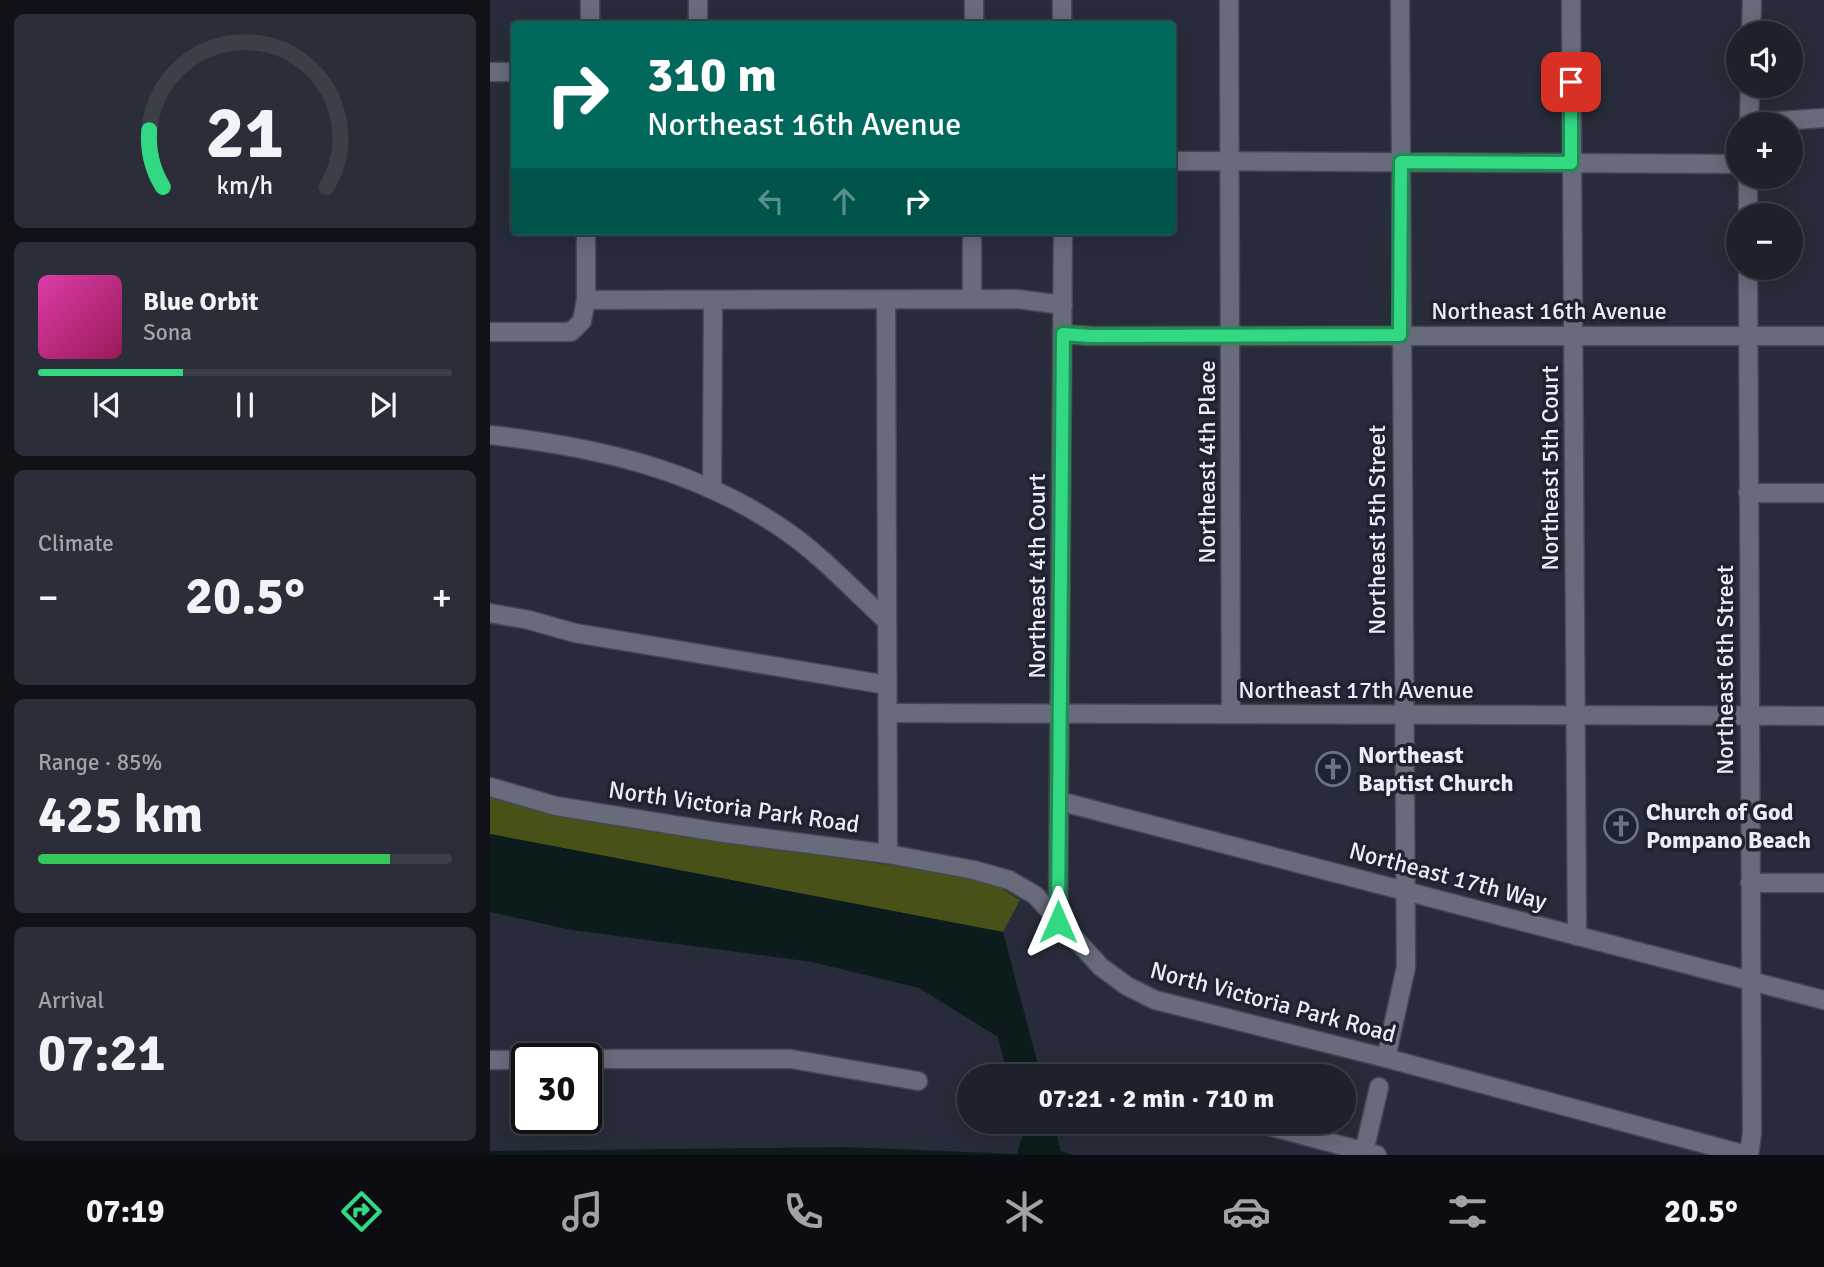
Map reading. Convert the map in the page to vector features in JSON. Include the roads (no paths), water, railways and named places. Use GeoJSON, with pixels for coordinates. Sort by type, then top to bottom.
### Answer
{"type":"FeatureCollection","features":[{"type":"Feature","properties":{"kind":"street"},"geometry":{"type":"LineString","coordinates":[[590,0],[590,21]]}},
{"type":"Feature","properties":{"kind":"street"},"geometry":{"type":"LineString","coordinates":[[698,0],[698,21]]}},
{"type":"Feature","properties":{"kind":"street"},"geometry":{"type":"LineString","coordinates":[[974,0],[974,21]]}},
{"type":"Feature","properties":{"kind":"street"},"geometry":{"type":"LineString","coordinates":[[1062,0],[1062,21]]}},
{"type":"Feature","properties":{"kind":"street","name":"Northeast 4th Place"},"geometry":{"type":"LineString","coordinates":[[1229,0],[1231,714]]}},
{"type":"Feature","properties":{"kind":"street","name":"Northeast 5th Street"},"geometry":{"type":"LineString","coordinates":[[1386,1058],[1406,967],[1400,0]]}},
{"type":"Feature","properties":{"kind":"street","name":"Northeast 5th Court"},"geometry":{"type":"LineString","coordinates":[[1571,0],[1577,936]]}},
{"type":"Feature","properties":{"kind":"street"},"geometry":{"type":"LineString","coordinates":[[1751,21],[1752,0]]}},
{"type":"Feature","properties":{"kind":"street"},"geometry":{"type":"LineString","coordinates":[[490,72],[511,72]]}},
{"type":"Feature","properties":{"kind":"street"},"geometry":{"type":"LineString","coordinates":[[1803,119],[1824,118]]}},
{"type":"Feature","properties":{"kind":"street"},"geometry":{"type":"LineString","coordinates":[[1176,161],[1726,164]]}},
{"type":"Feature","properties":{"kind":"street"},"geometry":{"type":"LineString","coordinates":[[490,332],[571,332],[582,321],[586,300],[586,235]]}},
{"type":"Feature","properties":{"kind":"street"},"geometry":{"type":"LineString","coordinates":[[972,235],[972,299]]}},
{"type":"Feature","properties":{"kind":"street","name":"Northeast 4th Court"},"geometry":{"type":"LineString","coordinates":[[1058,922],[1063,235]]}},
{"type":"Feature","properties":{"kind":"street","name":"Northeast 6th Street"},"geometry":{"type":"LineString","coordinates":[[1747,1155],[1752,1133],[1748,280]]}},
{"type":"Feature","properties":{"kind":"street"},"geometry":{"type":"LineString","coordinates":[[586,300],[1017,299],[1063,305]]}},
{"type":"Feature","properties":{"kind":"street"},"geometry":{"type":"LineString","coordinates":[[712,488],[713,300]]}},
{"type":"Feature","properties":{"kind":"street"},"geometry":{"type":"LineString","coordinates":[[886,300],[888,854]]}},
{"type":"Feature","properties":{"kind":"street","name":"Northeast 16th Avenue"},"geometry":{"type":"LineString","coordinates":[[1063,334],[1824,336]]}},
{"type":"Feature","properties":{"kind":"street"},"geometry":{"type":"LineString","coordinates":[[490,435],[554,442],[617,454],[712,488],[787,532],[886,620]]}},
{"type":"Feature","properties":{"kind":"street"},"geometry":{"type":"LineString","coordinates":[[1748,493],[1824,493]]}},
{"type":"Feature","properties":{"kind":"street"},"geometry":{"type":"LineString","coordinates":[[490,613],[529,620],[575,633],[887,685]]}},
{"type":"Feature","properties":{"kind":"street","name":"Northeast 17th Avenue"},"geometry":{"type":"LineString","coordinates":[[887,713],[1824,716]]}},
{"type":"Feature","properties":{"kind":"street","name":"North Victoria Park Road"},"geometry":{"type":"LineString","coordinates":[[490,788],[579,810],[888,854],[974,870],[1009,880],[1035,895],[1101,967],[1127,986],[1155,1000],[1386,1058],[1747,1155]]}},
{"type":"Feature","properties":{"kind":"street","name":"Northeast 17th Way"},"geometry":{"type":"LineString","coordinates":[[1059,801],[1824,1000]]}},
{"type":"Feature","properties":{"kind":"street"},"geometry":{"type":"LineString","coordinates":[[1750,883],[1824,883]]}},
{"type":"Feature","properties":{"kind":"street"},"geometry":{"type":"LineString","coordinates":[[602,1059],[791,1059],[918,1081]]}},
{"type":"Feature","properties":{"kind":"street"},"geometry":{"type":"LineString","coordinates":[[490,1060],[511,1060]]}},
{"type":"Feature","properties":{"kind":"street"},"geometry":{"type":"LineString","coordinates":[[1299,1134],[1371,1153],[1378,1087]]}},
{"type":"Feature","properties":{"kind":"place","name":"Northeast Baptist Church"},"geometry":{"type":"Point","coordinates":[1333,769]}},
{"type":"Feature","properties":{"kind":"place","name":"Church of God Pompano Beach"},"geometry":{"type":"Point","coordinates":[1621,826]}}]}
